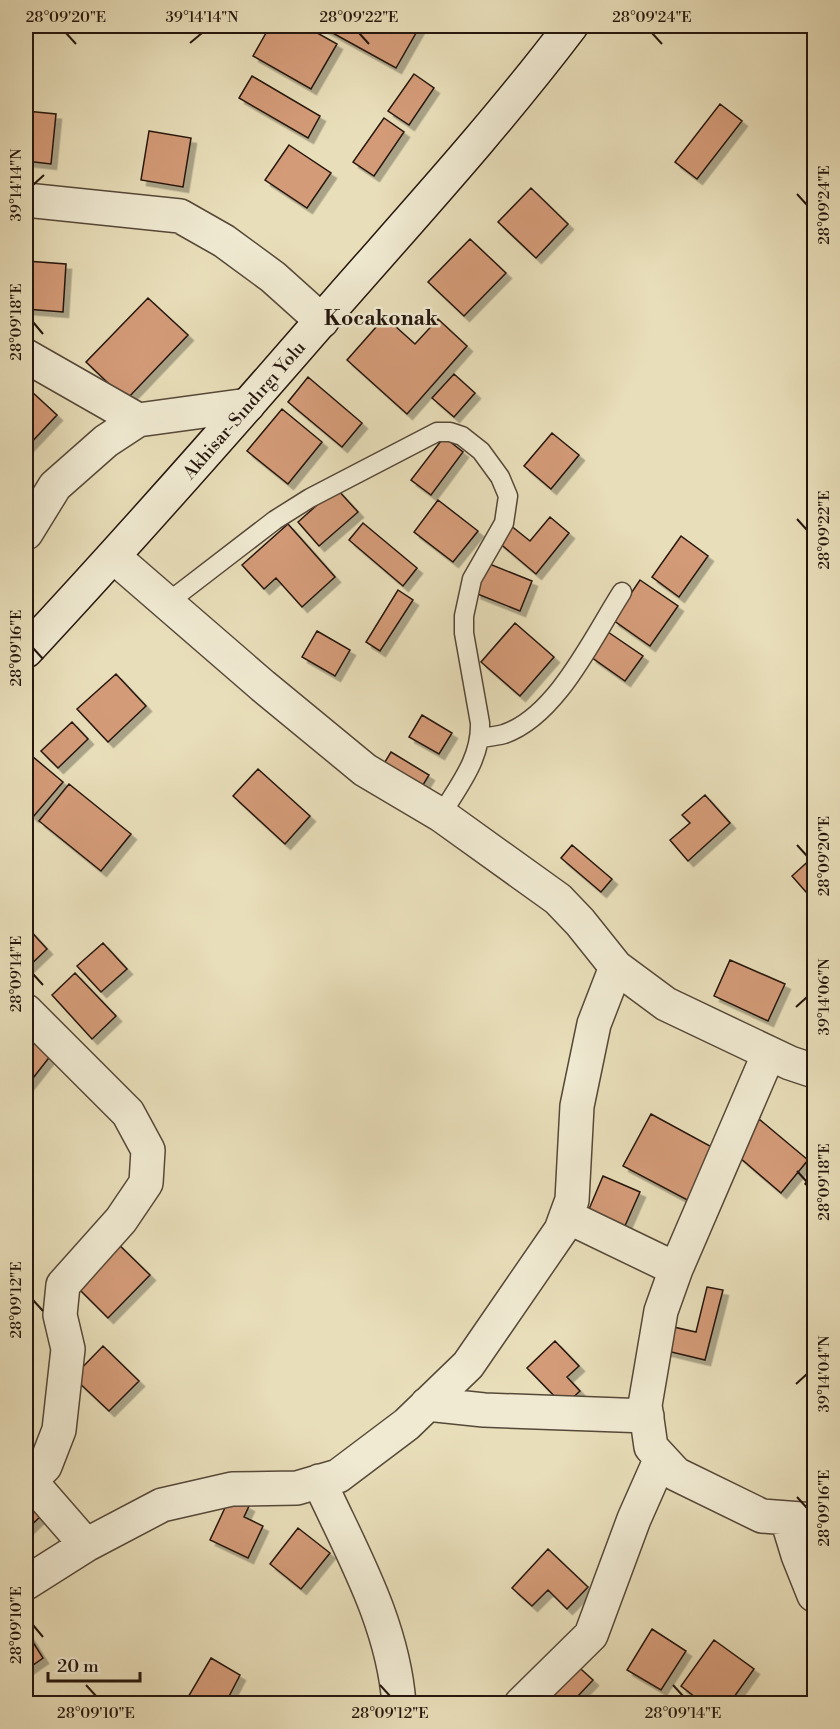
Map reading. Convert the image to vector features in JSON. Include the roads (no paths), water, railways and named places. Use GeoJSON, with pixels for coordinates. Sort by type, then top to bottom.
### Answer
{"type":"FeatureCollection","features":[{"type":"Feature","properties":{"kind":"street","name":"Akhisar-Sındırgı Yolu"},"geometry":{"type":"LineString","coordinates":[[26,643],[114,557],[513,102],[571,26]]}},
{"type":"Feature","properties":{"kind":"street"},"geometry":{"type":"LineString","coordinates":[[26,200],[180,216],[224,241],[273,277],[322,321]]}},
{"type":"Feature","properties":{"kind":"street"},"geometry":{"type":"LineString","coordinates":[[26,356],[138,420]]}},
{"type":"Feature","properties":{"kind":"street"},"geometry":{"type":"LineString","coordinates":[[26,533],[55,486],[106,441],[138,420],[248,405]]}},
{"type":"Feature","properties":{"kind":"street"},"geometry":{"type":"LineString","coordinates":[[114,557],[365,770],[441,815],[558,899],[580,922],[616,967],[666,1004],[769,1053],[814,1071]]}},
{"type":"Feature","properties":{"kind":"street"},"geometry":{"type":"LineString","coordinates":[[26,1583],[86,1545],[162,1505],[232,1489],[297,1488],[338,1476],[407,1424],[468,1365],[561,1230],[572,1200],[577,1106],[594,1024],[616,967]]}},
{"type":"Feature","properties":{"kind":"street"},"geometry":{"type":"LineString","coordinates":[[26,1011],[128,1113],[148,1150],[146,1183],[121,1220],[63,1285],[60,1315],[68,1349],[59,1430],[45,1466],[28,1479],[86,1545]]}},
{"type":"Feature","properties":{"kind":"street"},"geometry":{"type":"LineString","coordinates":[[769,1053],[676,1269],[661,1311],[645,1405],[651,1447],[676,1474],[762,1516],[801,1519],[798,1555],[814,1595]]}},
{"type":"Feature","properties":{"kind":"street"},"geometry":{"type":"LineString","coordinates":[[566,1216],[676,1269]]}},
{"type":"Feature","properties":{"kind":"street"},"geometry":{"type":"LineString","coordinates":[[427,1404],[484,1410],[647,1416]]}},
{"type":"Feature","properties":{"kind":"street"},"geometry":{"type":"LineString","coordinates":[[521,1704],[591,1635],[634,1519],[661,1458]]}},
{"type":"Feature","properties":{"kind":"street"},"geometry":{"type":"LineString","coordinates":[[319,1482],[380,1612],[397,1670],[399,1704]]}},
{"type":"Feature","properties":{"kind":"lane"},"geometry":{"type":"LineString","coordinates":[[167,603],[275,520],[310,498],[437,432],[450,432],[462,436],[481,451],[501,477],[508,496],[504,523],[472,579],[464,616],[464,633],[480,723],[476,758],[441,815]]}},
{"type":"Feature","properties":{"kind":"lane"},"geometry":{"type":"LineString","coordinates":[[480,738],[504,734],[547,705],[622,592]]}},
{"type":"Feature","properties":{"kind":"district","name":"Kocakonak"},"geometry":{"type":"Point","coordinates":[381,318]}}]}
